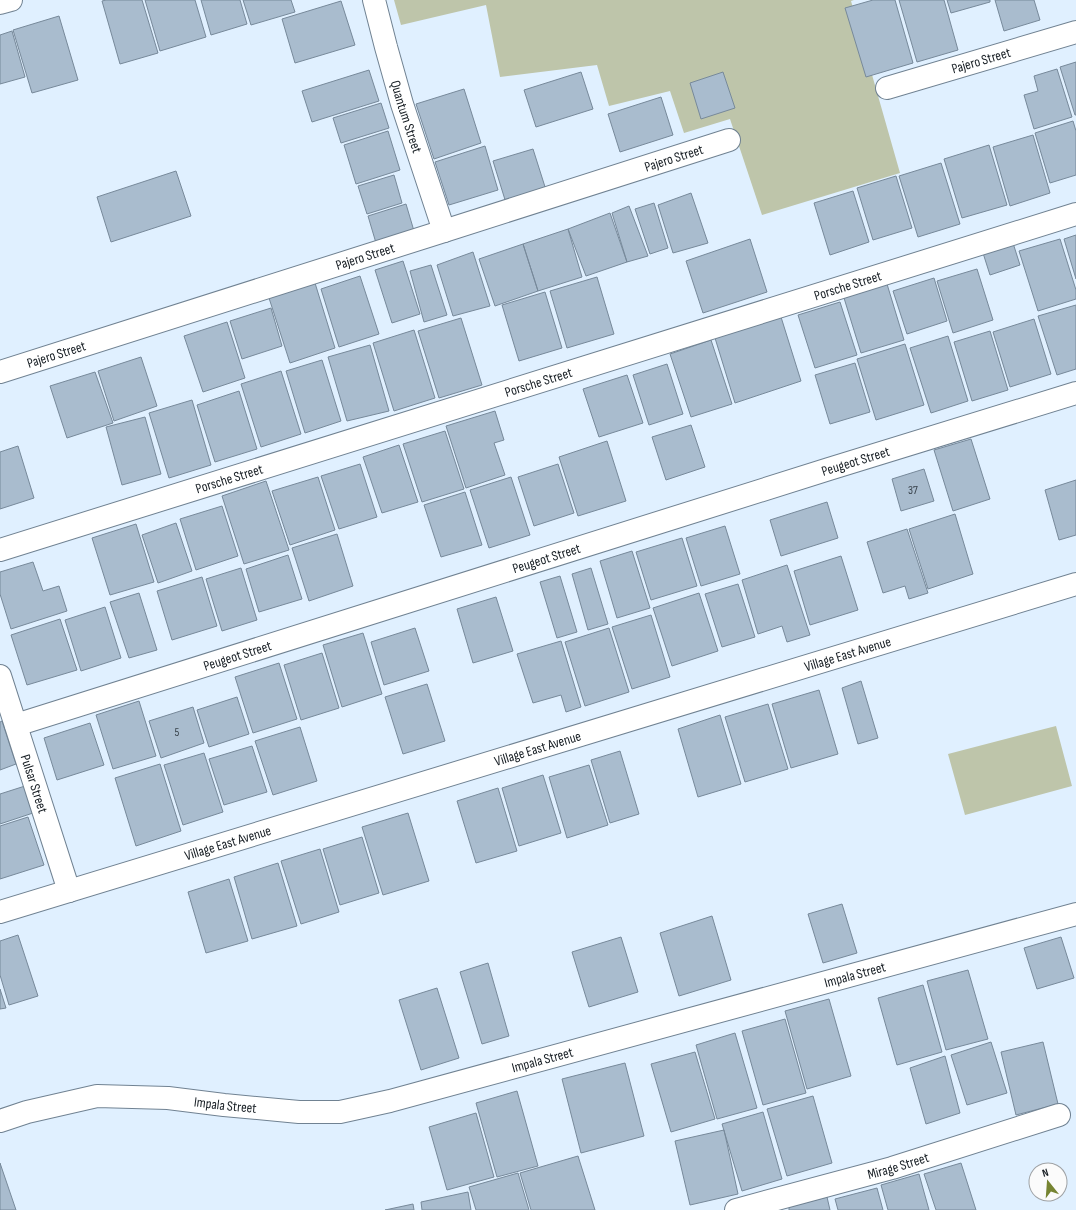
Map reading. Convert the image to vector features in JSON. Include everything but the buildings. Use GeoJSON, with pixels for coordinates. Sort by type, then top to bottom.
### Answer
{"type":"FeatureCollection","features":[{"type":"Feature","properties":{"kind":"street"},"geometry":{"type":"LineString","coordinates":[[0,3],[11,0]]}},
{"type":"Feature","properties":{"kind":"street","name":"Quantum Street"},"geometry":{"type":"LineString","coordinates":[[374,0],[402,104],[444,231]]}},
{"type":"Feature","properties":{"kind":"street","name":"Pajero Street"},"geometry":{"type":"LineString","coordinates":[[887,88],[1076,32]]}},
{"type":"Feature","properties":{"kind":"street","name":"Pajero Street"},"geometry":{"type":"LineString","coordinates":[[0,372],[729,140]]}},
{"type":"Feature","properties":{"kind":"street","name":"Porsche Street"},"geometry":{"type":"LineString","coordinates":[[0,550],[1076,214]]}},
{"type":"Feature","properties":{"kind":"street","name":"Peugeot Street"},"geometry":{"type":"LineString","coordinates":[[16,725],[813,473],[1076,393]]}},
{"type":"Feature","properties":{"kind":"street","name":"Village East Avenue"},"geometry":{"type":"LineString","coordinates":[[0,912],[1076,584]]}},
{"type":"Feature","properties":{"kind":"street","name":"Pulsar Street"},"geometry":{"type":"LineString","coordinates":[[0,676],[69,891]]}},
{"type":"Feature","properties":{"kind":"street","name":"Impala Street"},"geometry":{"type":"LineString","coordinates":[[0,1121],[27,1112],[97,1096],[168,1098],[299,1112],[340,1112],[390,1101],[1076,914]]}},
{"type":"Feature","properties":{"kind":"street","name":"Mirage Street"},"geometry":{"type":"LineString","coordinates":[[736,1210],[892,1168],[1059,1115]]}},
{"type":"Feature","properties":{"kind":"green space"},"geometry":{"type":"Polygon","coordinates":[[[394,0],[854,0],[851,1],[900,173],[762,215],[730,119],[684,133],[670,91],[609,106],[597,65],[500,77],[486,5],[401,25],[394,0]]]}},
{"type":"Feature","properties":{"kind":"green space"},"geometry":{"type":"Polygon","coordinates":[[[1056,726],[1072,786],[965,815],[948,754],[1056,726]]]}}]}
